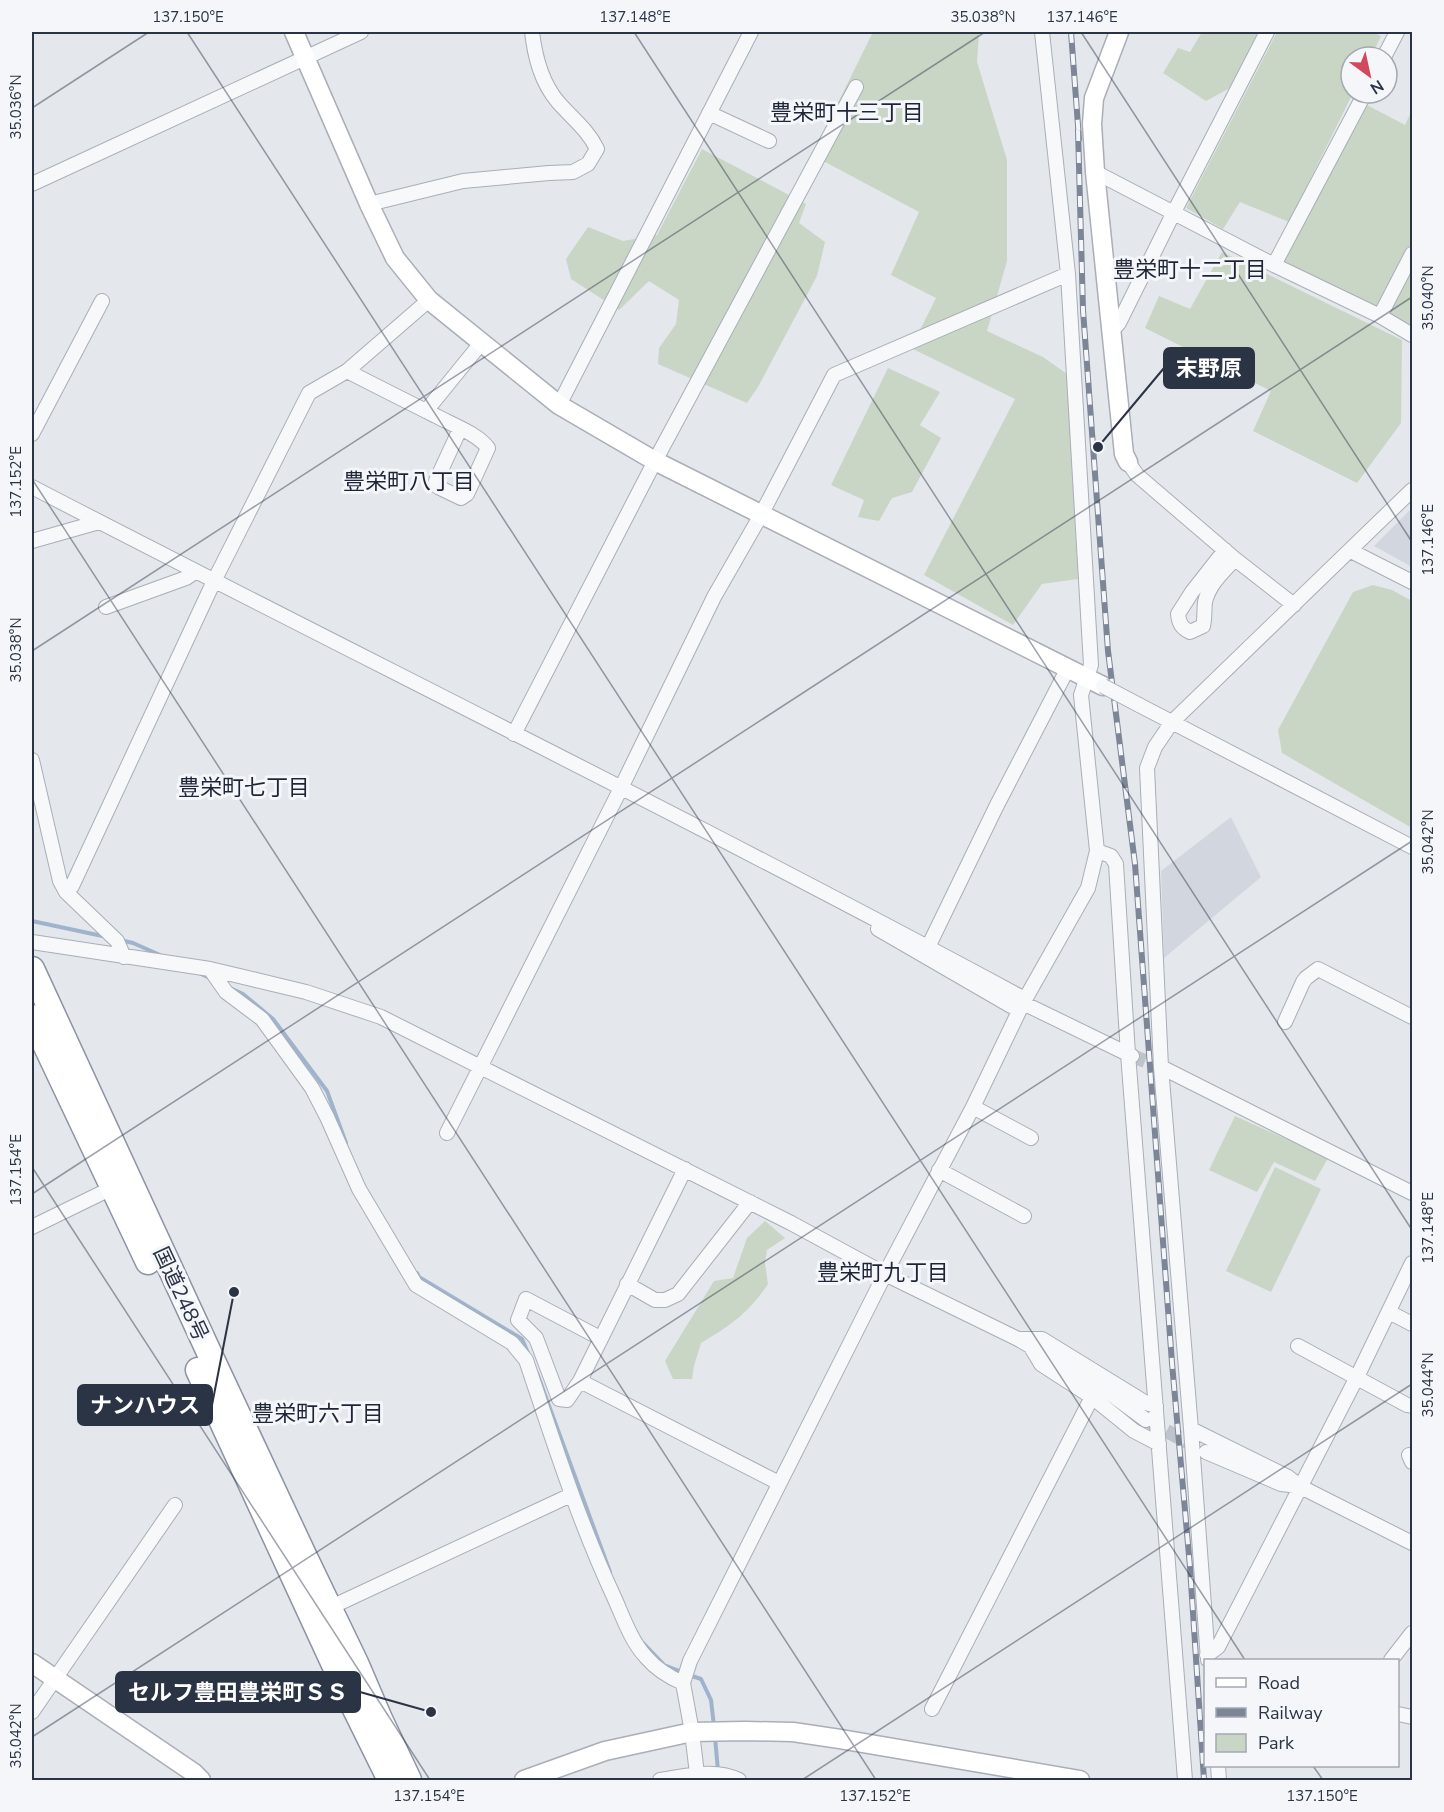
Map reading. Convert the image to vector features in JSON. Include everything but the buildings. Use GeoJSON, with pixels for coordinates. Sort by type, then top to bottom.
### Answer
{"type":"FeatureCollection","features":[{"type":"Feature","properties":{"kind":"highway","name":"国道248号"},"geometry":{"type":"LineString","coordinates":[[32,969],[409,1780]]}},
{"type":"Feature","properties":{"kind":"highway","name":"国道248号"},"geometry":{"type":"LineString","coordinates":[[32,1017],[114,1187],[348,1695],[390,1780]]}},
{"type":"Feature","properties":{"kind":"street"},"geometry":{"type":"LineString","coordinates":[[294,32],[395,258],[429,300],[559,405],[655,461],[1068,668],[1413,848]]}},
{"type":"Feature","properties":{"kind":"street"},"geometry":{"type":"LineString","coordinates":[[32,184],[361,32]]}},
{"type":"Feature","properties":{"kind":"street"},"geometry":{"type":"LineString","coordinates":[[369,204],[463,181],[573,172],[588,164],[597,149],[591,137],[547,87],[535,53],[532,32]]}},
{"type":"Feature","properties":{"kind":"street"},"geometry":{"type":"LineString","coordinates":[[559,405],[751,32]]}},
{"type":"Feature","properties":{"kind":"street"},"geometry":{"type":"LineString","coordinates":[[1042,32],[1068,274],[1091,665],[1095,682]]}},
{"type":"Feature","properties":{"kind":"street"},"geometry":{"type":"LineString","coordinates":[[1119,32],[1094,98],[1092,124],[1110,332],[1124,454],[1137,475],[1294,605]]}},
{"type":"Feature","properties":{"kind":"street"},"geometry":{"type":"LineString","coordinates":[[1110,332],[1119,323],[1267,32]]}},
{"type":"Feature","properties":{"kind":"street"},"geometry":{"type":"LineString","coordinates":[[514,734],[655,461],[856,87]]}},
{"type":"Feature","properties":{"kind":"street"},"geometry":{"type":"LineString","coordinates":[[1274,265],[1359,105]]}},
{"type":"Feature","properties":{"kind":"street"},"geometry":{"type":"LineString","coordinates":[[709,113],[769,141]]}},
{"type":"Feature","properties":{"kind":"street"},"geometry":{"type":"LineString","coordinates":[[1095,172],[1173,214],[1380,316],[1413,335]]}},
{"type":"Feature","properties":{"kind":"street"},"geometry":{"type":"LineString","coordinates":[[1380,316],[1413,254]]}},
{"type":"Feature","properties":{"kind":"street"},"geometry":{"type":"LineString","coordinates":[[447,1133],[621,789],[714,597],[761,515],[834,375],[1068,274]]}},
{"type":"Feature","properties":{"kind":"street"},"geometry":{"type":"LineString","coordinates":[[66,892],[72,886],[214,581],[309,393],[347,371],[429,300]]}},
{"type":"Feature","properties":{"kind":"street"},"geometry":{"type":"LineString","coordinates":[[32,434],[102,301]]}},
{"type":"Feature","properties":{"kind":"street"},"geometry":{"type":"LineString","coordinates":[[426,411],[482,342]]}},
{"type":"Feature","properties":{"kind":"street"},"geometry":{"type":"LineString","coordinates":[[347,371],[480,439],[488,448],[467,494],[461,498],[438,487],[436,481],[460,429]]}},
{"type":"Feature","properties":{"kind":"street"},"geometry":{"type":"LineString","coordinates":[[32,488],[855,908],[1019,996],[1023,1003],[1130,1055]]}},
{"type":"Feature","properties":{"kind":"street"},"geometry":{"type":"LineString","coordinates":[[1208,1658],[1161,1067],[1147,768],[1155,747],[1172,722],[1413,490]]}},
{"type":"Feature","properties":{"kind":"street"},"geometry":{"type":"LineString","coordinates":[[32,541],[99,522]]}},
{"type":"Feature","properties":{"kind":"street"},"geometry":{"type":"LineString","coordinates":[[1351,551],[1413,582]]}},
{"type":"Feature","properties":{"kind":"street"},"geometry":{"type":"LineString","coordinates":[[1230,554],[1207,594],[1203,626],[1190,632],[1185,630],[1180,625],[1178,614],[1192,592],[1230,554]]}},
{"type":"Feature","properties":{"kind":"street"},"geometry":{"type":"LineString","coordinates":[[106,607],[186,578],[195,572]]}},
{"type":"Feature","properties":{"kind":"street"},"geometry":{"type":"LineString","coordinates":[[931,941],[996,807],[1068,668]]}},
{"type":"Feature","properties":{"kind":"street"},"geometry":{"type":"LineString","coordinates":[[697,1774],[693,1732],[683,1683],[690,1661],[1023,1003],[1088,888],[1097,851],[1081,695],[1095,682]]}},
{"type":"Feature","properties":{"kind":"street"},"geometry":{"type":"LineString","coordinates":[[32,760],[60,881],[66,892],[117,941],[124,957]]}},
{"type":"Feature","properties":{"kind":"street"},"geometry":{"type":"LineString","coordinates":[[1097,851],[1111,856],[1116,864],[1185,1780]]}},
{"type":"Feature","properties":{"kind":"street"},"geometry":{"type":"LineString","coordinates":[[32,942],[210,969],[306,992],[381,1017],[791,1222],[885,1274],[1024,1342],[1104,1389],[1146,1420]]}},
{"type":"Feature","properties":{"kind":"street"},"geometry":{"type":"LineString","coordinates":[[210,969],[226,992],[262,1018],[312,1088],[359,1189],[416,1285],[512,1343],[526,1360],[571,1495],[603,1574],[635,1642],[665,1676],[683,1683]]}},
{"type":"Feature","properties":{"kind":"street"},"geometry":{"type":"LineString","coordinates":[[1285,1022],[1303,982],[1318,969],[1413,1017]]}},
{"type":"Feature","properties":{"kind":"street"},"geometry":{"type":"LineString","coordinates":[[1161,1067],[1413,1193]]}},
{"type":"Feature","properties":{"kind":"street"},"geometry":{"type":"LineString","coordinates":[[972,1107],[1031,1138]]}},
{"type":"Feature","properties":{"kind":"street"},"geometry":{"type":"LineString","coordinates":[[600,1338],[526,1299],[518,1320],[536,1338],[559,1399],[567,1400],[580,1381],[685,1169]]}},
{"type":"Feature","properties":{"kind":"street"},"geometry":{"type":"LineString","coordinates":[[939,1170],[1024,1216]]}},
{"type":"Feature","properties":{"kind":"street"},"geometry":{"type":"LineString","coordinates":[[32,1227],[114,1187]]}},
{"type":"Feature","properties":{"kind":"street"},"geometry":{"type":"LineString","coordinates":[[627,1284],[655,1300],[665,1300],[678,1294],[750,1202]]}},
{"type":"Feature","properties":{"kind":"street"},"geometry":{"type":"LineString","coordinates":[[1208,1658],[1218,1647],[1413,1263]]}},
{"type":"Feature","properties":{"kind":"street"},"geometry":{"type":"LineString","coordinates":[[1389,1312],[1413,1324]]}},
{"type":"Feature","properties":{"kind":"street"},"geometry":{"type":"LineString","coordinates":[[1024,1342],[1042,1340],[1146,1403],[1156,1406]]}},
{"type":"Feature","properties":{"kind":"street"},"geometry":{"type":"LineString","coordinates":[[1024,1342],[1041,1364],[1092,1397],[1134,1431],[1159,1444]]}},
{"type":"Feature","properties":{"kind":"street"},"geometry":{"type":"LineString","coordinates":[[1298,1346],[1407,1405],[1413,1406]]}},
{"type":"Feature","properties":{"kind":"street"},"geometry":{"type":"LineString","coordinates":[[580,1381],[779,1483]]}},
{"type":"Feature","properties":{"kind":"street"},"geometry":{"type":"LineString","coordinates":[[932,1709],[1092,1397]]}},
{"type":"Feature","properties":{"kind":"street"},"geometry":{"type":"LineString","coordinates":[[1191,1430],[1288,1477],[1301,1487],[1413,1543]]}},
{"type":"Feature","properties":{"kind":"street"},"geometry":{"type":"LineString","coordinates":[[1206,1452],[1281,1484],[1301,1487]]}},
{"type":"Feature","properties":{"kind":"street"},"geometry":{"type":"LineString","coordinates":[[329,1608],[571,1495]]}},
{"type":"Feature","properties":{"kind":"street"},"geometry":{"type":"LineString","coordinates":[[32,1712],[175,1504]]}},
{"type":"Feature","properties":{"kind":"street"},"geometry":{"type":"LineString","coordinates":[[1392,1659],[1413,1633]]}},
{"type":"Feature","properties":{"kind":"street"},"geometry":{"type":"LineString","coordinates":[[32,1663],[201,1780]]}},
{"type":"Feature","properties":{"kind":"street"},"geometry":{"type":"LineString","coordinates":[[524,1780],[605,1751],[693,1732],[745,1731],[793,1732],[1080,1780]]}},
{"type":"Feature","properties":{"kind":"street"},"geometry":{"type":"LineString","coordinates":[[660,1780],[697,1774],[719,1774],[739,1780]]}},
{"type":"Feature","properties":{"kind":"shaded area"},"geometry":{"type":"Polygon","coordinates":[[[1412,508],[1412,567],[1374,546],[1412,508]]]}},
{"type":"Feature","properties":{"kind":"shaded area"},"geometry":{"type":"Polygon","coordinates":[[[1231,817],[1261,877],[1164,958],[1161,871],[1231,817]]]}},
{"type":"Feature","properties":{"kind":"green space"},"geometry":{"type":"Polygon","coordinates":[[[873,32],[979,32],[977,62],[1007,160],[1007,261],[987,331],[1043,357],[1067,374],[1078,579],[1042,584],[1013,625],[924,575],[1015,399],[911,348],[936,298],[891,275],[919,212],[812,155],[873,32]]]}},
{"type":"Feature","properties":{"kind":"green space"},"geometry":{"type":"Polygon","coordinates":[[[1202,32],[1258,32],[1230,88],[1206,101],[1163,73],[1178,48],[1190,52],[1202,32]]]}},
{"type":"Feature","properties":{"kind":"green space"},"geometry":{"type":"Polygon","coordinates":[[[1277,32],[1373,32],[1381,36],[1377,45],[1339,45],[1339,105],[1347,105],[1289,222],[1240,202],[1223,229],[1186,208],[1277,32]]]}},
{"type":"Feature","properties":{"kind":"green space"},"geometry":{"type":"Polygon","coordinates":[[[1364,105],[1405,125],[1412,110],[1412,245],[1379,311],[1282,260],[1364,105]]]}},
{"type":"Feature","properties":{"kind":"green space"},"geometry":{"type":"Polygon","coordinates":[[[702,149],[806,204],[799,223],[825,242],[817,276],[758,387],[747,403],[658,364],[659,348],[676,324],[679,300],[649,281],[619,310],[571,279],[566,259],[588,227],[623,241],[657,235],[702,149]]]}},
{"type":"Feature","properties":{"kind":"green space"},"geometry":{"type":"Polygon","coordinates":[[[1222,252],[1402,340],[1401,423],[1357,483],[1253,431],[1271,391],[1145,328],[1159,296],[1190,309],[1222,252]]]}},
{"type":"Feature","properties":{"kind":"green space"},"geometry":{"type":"Polygon","coordinates":[[[1412,267],[1412,327],[1389,313],[1412,267]]]}},
{"type":"Feature","properties":{"kind":"green space"},"geometry":{"type":"Polygon","coordinates":[[[888,368],[940,392],[920,425],[941,438],[912,492],[892,498],[879,521],[858,517],[864,500],[831,485],[888,368]]]}},
{"type":"Feature","properties":{"kind":"green space"},"geometry":{"type":"Polygon","coordinates":[[[1373,585],[1392,590],[1412,601],[1412,828],[1282,753],[1278,730],[1353,592],[1373,585]]]}},
{"type":"Feature","properties":{"kind":"green space"},"geometry":{"type":"Polygon","coordinates":[[[1235,1116],[1328,1158],[1315,1181],[1274,1162],[1257,1192],[1209,1170],[1235,1116]]]}},
{"type":"Feature","properties":{"kind":"green space"},"geometry":{"type":"Polygon","coordinates":[[[1275,1167],[1321,1189],[1271,1292],[1226,1271],[1275,1167]]]}},
{"type":"Feature","properties":{"kind":"green space"},"geometry":{"type":"Polygon","coordinates":[[[765,1221],[785,1238],[767,1250],[765,1263],[768,1284],[754,1303],[738,1318],[701,1343],[692,1379],[673,1379],[665,1361],[714,1281],[733,1278],[747,1238],[765,1221]]]}},
{"type":"Feature","properties":{"kind":"waterway"},"geometry":{"type":"LineString","coordinates":[[32,921],[107,937]]}},
{"type":"Feature","properties":{"kind":"waterway"},"geometry":{"type":"LineString","coordinates":[[120,940],[160,955]]}},
{"type":"Feature","properties":{"kind":"waterway"},"geometry":{"type":"LineString","coordinates":[[197,972],[212,979]]}},
{"type":"Feature","properties":{"kind":"waterway"},"geometry":{"type":"LineString","coordinates":[[230,988],[243,994],[273,1019],[327,1091],[346,1143]]}},
{"type":"Feature","properties":{"kind":"waterway"},"geometry":{"type":"LineString","coordinates":[[417,1273],[419,1277],[522,1339],[528,1353]]}},
{"type":"Feature","properties":{"kind":"waterway"},"geometry":{"type":"LineString","coordinates":[[537,1373],[610,1572]]}},
{"type":"Feature","properties":{"kind":"waterway"},"geometry":{"type":"LineString","coordinates":[[643,1643],[664,1665],[682,1672]]}},
{"type":"Feature","properties":{"kind":"waterway"},"geometry":{"type":"LineString","coordinates":[[689,1675],[701,1679],[711,1700],[714,1726]]}},
{"type":"Feature","properties":{"kind":"waterway"},"geometry":{"type":"LineString","coordinates":[[715,1737],[718,1771]]}},
{"type":"Feature","properties":{"kind":"tunnel"},"geometry":{"type":"LineString","coordinates":[[1132,1056],[1161,1067]]}},
{"type":"Feature","properties":{"kind":"tunnel"},"geometry":{"type":"LineString","coordinates":[[1148,1421],[1200,1449]]}},
{"type":"Feature","properties":{"kind":"railway"},"geometry":{"type":"LineString","coordinates":[[1071,32],[1079,139]]}},
{"type":"Feature","properties":{"kind":"railway"},"geometry":{"type":"LineString","coordinates":[[1078,130],[1083,310],[1108,651],[1135,864],[1172,1363],[1190,1567],[1204,1780]]}},
{"type":"Feature","properties":{"kind":"place","name":"末野原"},"geometry":{"type":"Point","coordinates":[1098,447]}},
{"type":"Feature","properties":{"kind":"place","name":"ナンハウス"},"geometry":{"type":"Point","coordinates":[234,1292]}},
{"type":"Feature","properties":{"kind":"place","name":"セルフ豊田豊栄町ＳＳ"},"geometry":{"type":"Point","coordinates":[431,1712]}},
{"type":"Feature","properties":{"kind":"district","name":"豊栄町十三丁目"},"geometry":{"type":"Point","coordinates":[847,112]}},
{"type":"Feature","properties":{"kind":"district","name":"豊栄町十二丁目"},"geometry":{"type":"Point","coordinates":[1190,269]}},
{"type":"Feature","properties":{"kind":"district","name":"豊栄町八丁目"},"geometry":{"type":"Point","coordinates":[409,481]}},
{"type":"Feature","properties":{"kind":"district","name":"豊栄町七丁目"},"geometry":{"type":"Point","coordinates":[244,787]}},
{"type":"Feature","properties":{"kind":"district","name":"豊栄町九丁目"},"geometry":{"type":"Point","coordinates":[883,1272]}},
{"type":"Feature","properties":{"kind":"district","name":"豊栄町六丁目"},"geometry":{"type":"Point","coordinates":[318,1413]}}]}
